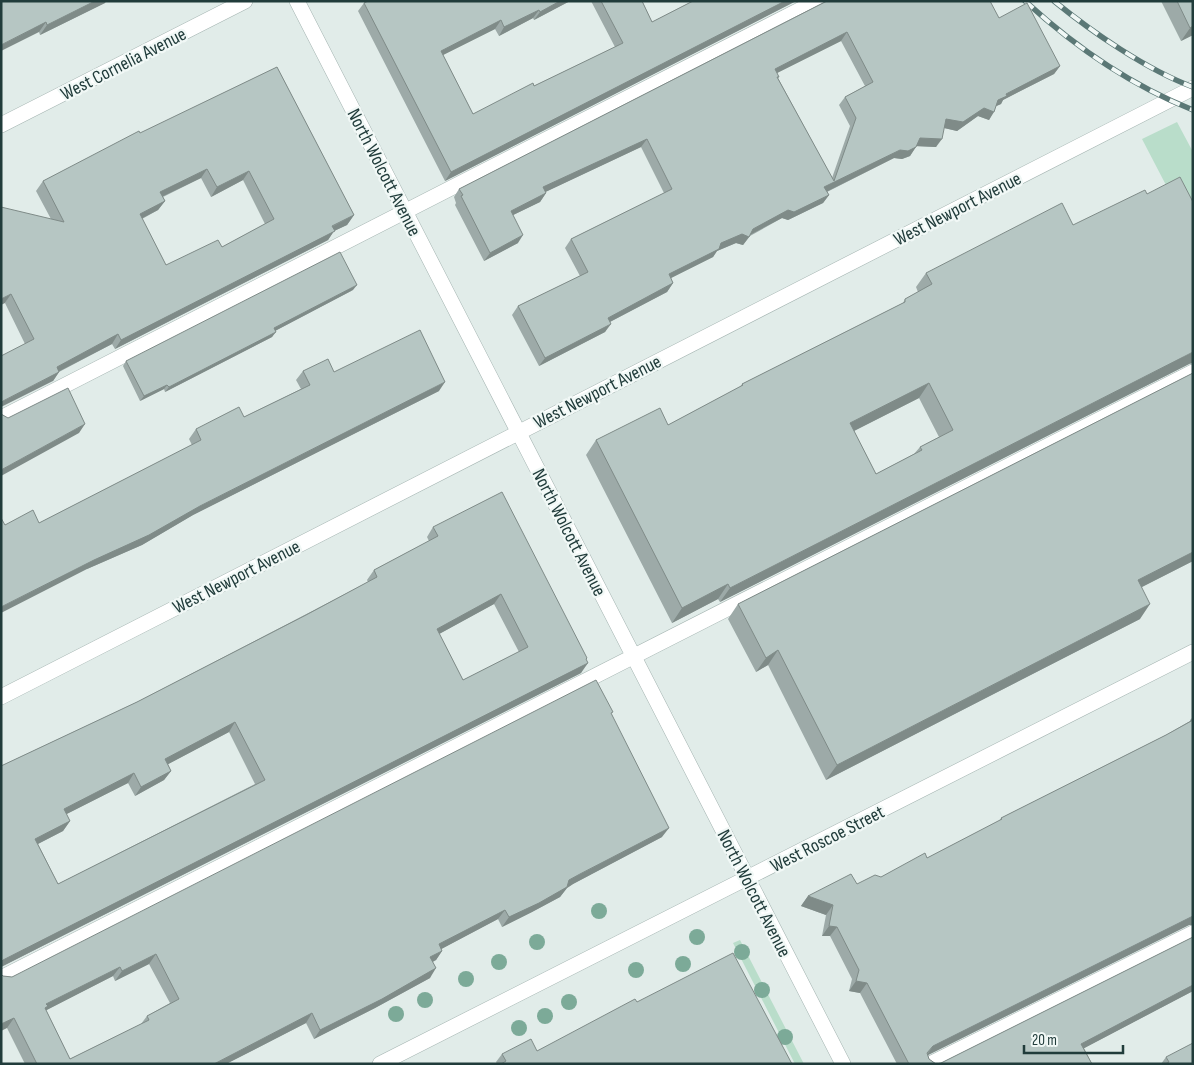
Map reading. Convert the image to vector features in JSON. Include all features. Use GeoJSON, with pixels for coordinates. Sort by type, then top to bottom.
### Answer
{"type":"FeatureCollection","features":[{"type":"Feature","properties":{"kind":"street","name":"West Cornelia Avenue"},"geometry":{"type":"LineString","coordinates":[[1,126],[245,1]]}},
{"type":"Feature","properties":{"kind":"street","name":"North Wolcott Avenue"},"geometry":{"type":"LineString","coordinates":[[297,1],[843,1064]]}},
{"type":"Feature","properties":{"kind":"street"},"geometry":{"type":"LineString","coordinates":[[1,418],[817,1]]}},
{"type":"Feature","properties":{"kind":"street","name":"West Newport Avenue"},"geometry":{"type":"LineString","coordinates":[[1,697],[518,431],[1193,88]]}},
{"type":"Feature","properties":{"kind":"street"},"geometry":{"type":"LineString","coordinates":[[1,978],[1193,372]]}},
{"type":"Feature","properties":{"kind":"street","name":"West Roscoe Street"},"geometry":{"type":"LineString","coordinates":[[380,1064],[1193,652]]}},
{"type":"Feature","properties":{"kind":"street"},"geometry":{"type":"LineString","coordinates":[[930,1064],[1193,933]]}},
{"type":"Feature","properties":{"kind":"green space"},"geometry":{"type":"Polygon","coordinates":[[[1177,122],[1193,152],[1193,237],[1142,139],[1177,122]]]}},
{"type":"Feature","properties":{"kind":"green space"},"geometry":{"type":"Polygon","coordinates":[[[740,940],[804,1064],[795,1064],[733,943],[740,940]]]}},
{"type":"Feature","properties":{"kind":"building"},"geometry":{"type":"Polygon","coordinates":[[[1,1],[95,1],[47,25],[46,22],[1,45],[1,1]]]}},
{"type":"Feature","properties":{"kind":"building"},"geometry":{"type":"Polygon","coordinates":[[[368,1],[560,1],[540,12],[539,10],[504,27],[501,20],[441,51],[473,114],[533,83],[534,86],[623,43],[601,1],[642,1],[652,22],[693,1],[785,1],[451,172],[364,3],[368,1]]]}},
{"type":"Feature","properties":{"kind":"building"},"geometry":{"type":"Polygon","coordinates":[[[827,1],[990,1],[999,18],[1027,3],[1060,66],[1006,94],[1007,96],[998,100],[994,112],[984,108],[963,122],[946,119],[942,139],[920,138],[916,147],[908,151],[900,150],[824,187],[829,195],[794,212],[788,210],[753,229],[749,237],[742,234],[721,243],[719,249],[669,274],[673,283],[608,318],[611,324],[545,358],[518,306],[588,272],[571,239],[672,189],[647,139],[543,187],[546,193],[511,211],[523,235],[490,253],[459,189],[827,1]],[[847,32],[775,69],[779,77],[777,77],[834,181],[856,118],[845,97],[873,82],[847,32]]]}},
{"type":"Feature","properties":{"kind":"building"},"geometry":{"type":"Polygon","coordinates":[[[1177,1],[1193,1],[1193,26],[1190,28],[1177,1]]]}},
{"type":"Feature","properties":{"kind":"building"},"geometry":{"type":"Polygon","coordinates":[[[277,67],[354,215],[332,226],[335,231],[121,340],[118,334],[57,367],[59,372],[1,403],[1,356],[34,339],[11,294],[1,299],[1,207],[64,222],[43,181],[139,131],[140,133],[277,67]],[[207,169],[160,192],[165,201],[140,214],[166,265],[218,240],[222,247],[274,219],[249,171],[217,187],[207,169]]]}},
{"type":"Feature","properties":{"kind":"building"},"geometry":{"type":"Polygon","coordinates":[[[1180,177],[1193,202],[1193,352],[730,588],[728,584],[682,608],[596,440],[660,408],[668,425],[742,384],[905,302],[905,299],[932,284],[926,273],[1062,203],[1073,225],[1145,190],[1147,194],[1180,177]],[[929,383],[850,423],[876,474],[922,450],[920,447],[953,430],[929,383]]]}},
{"type":"Feature","properties":{"kind":"building"},"geometry":{"type":"Polygon","coordinates":[[[340,252],[357,285],[274,328],[276,332],[169,387],[167,385],[144,396],[126,361],[340,252]]]}},
{"type":"Feature","properties":{"kind":"building"},"geometry":{"type":"Polygon","coordinates":[[[420,330],[445,382],[200,506],[149,535],[94,560],[1,607],[1,518],[5,525],[33,510],[39,523],[201,440],[196,429],[239,407],[244,417],[310,385],[303,371],[328,359],[334,372],[420,330]]]}},
{"type":"Feature","properties":{"kind":"building"},"geometry":{"type":"Polygon","coordinates":[[[1193,373],[1193,552],[1138,580],[1150,604],[837,765],[778,650],[766,658],[738,604],[1193,373]]]}},
{"type":"Feature","properties":{"kind":"building"},"geometry":{"type":"Polygon","coordinates":[[[68,388],[85,424],[1,470],[1,414],[8,418],[68,388]]]}},
{"type":"Feature","properties":{"kind":"building"},"geometry":{"type":"Polygon","coordinates":[[[502,492],[588,663],[1,962],[1,766],[137,702],[377,577],[374,570],[438,536],[433,527],[502,492]],[[501,594],[437,629],[463,680],[528,647],[501,594]],[[235,722],[165,759],[171,771],[141,787],[134,773],[64,809],[70,821],[35,839],[58,884],[265,780],[235,722]]]}},
{"type":"Feature","properties":{"kind":"building"},"geometry":{"type":"Polygon","coordinates":[[[596,680],[669,828],[569,880],[567,887],[539,903],[509,917],[505,910],[439,944],[442,951],[430,957],[436,968],[382,999],[320,1030],[312,1013],[214,1064],[37,1064],[14,1018],[1,1024],[1,974],[12,977],[596,680]],[[156,954],[122,971],[120,967],[46,1004],[48,1006],[45,1008],[70,1059],[149,1020],[147,1016],[179,999],[156,954]]]}},
{"type":"Feature","properties":{"kind":"building"},"geometry":{"type":"Polygon","coordinates":[[[1193,720],[1193,916],[933,1046],[927,1053],[929,1059],[936,1064],[909,1064],[867,983],[856,981],[859,970],[837,927],[829,926],[833,905],[808,896],[851,874],[857,884],[875,875],[881,877],[925,853],[927,858],[1193,720]]]}},
{"type":"Feature","properties":{"kind":"building"},"geometry":{"type":"Polygon","coordinates":[[[1193,937],[1193,985],[1081,1044],[1092,1064],[936,1064],[1193,937]]]}},
{"type":"Feature","properties":{"kind":"building"},"geometry":{"type":"Polygon","coordinates":[[[733,953],[792,1064],[501,1064],[506,1061],[502,1054],[531,1039],[537,1051],[635,999],[637,1002],[733,953]]]}},
{"type":"Feature","properties":{"kind":"building"},"geometry":{"type":"Polygon","coordinates":[[[1193,1043],[1193,1064],[1165,1064],[1169,1062],[1166,1057],[1193,1043]]]}},
{"type":"Feature","properties":{"kind":"railway"},"geometry":{"type":"LineString","coordinates":[[1025,1],[1063,34],[1104,63],[1147,89],[1193,110]]}},
{"type":"Feature","properties":{"kind":"railway"},"geometry":{"type":"LineString","coordinates":[[1054,1],[1120,49],[1157,71],[1193,87]]}}]}
